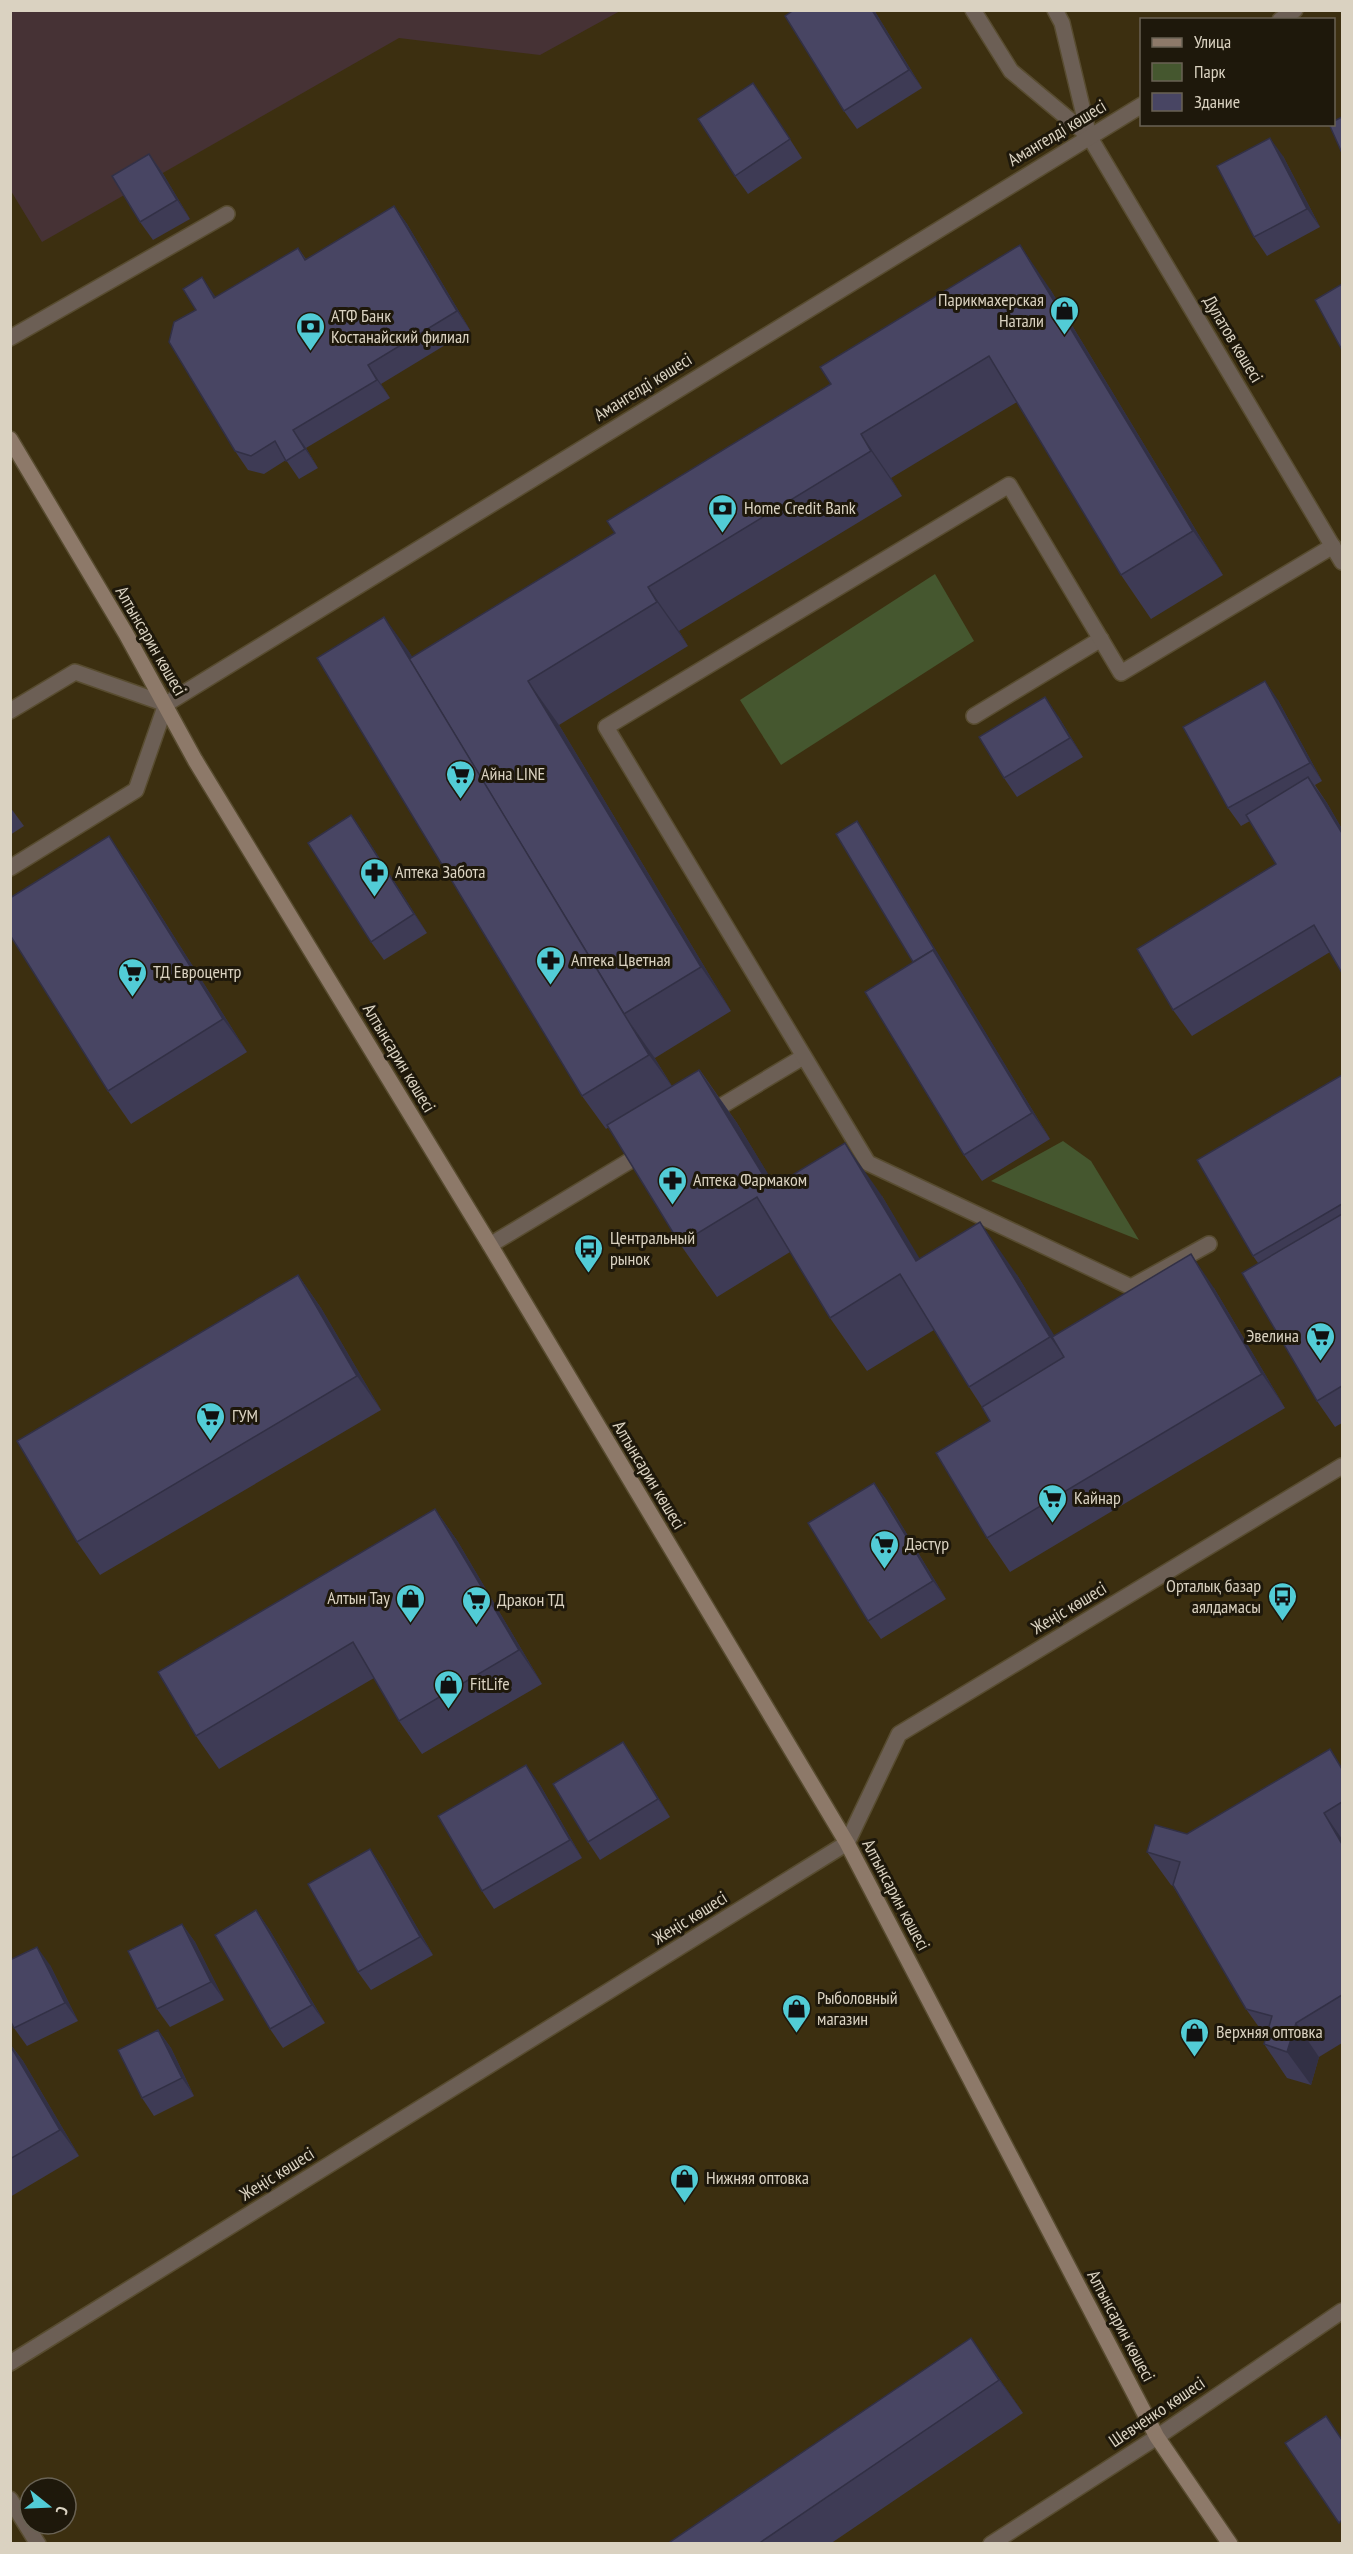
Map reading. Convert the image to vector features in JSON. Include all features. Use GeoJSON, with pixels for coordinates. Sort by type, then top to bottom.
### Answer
{"type":"FeatureCollection","features":[{"type":"Feature","properties":{"kind":"street","name":"Дулатов көшесі"},"geometry":{"type":"LineString","coordinates":[[973,10],[1011,72],[1089,136]]}},
{"type":"Feature","properties":{"kind":"street","name":"Дулатов көшесі"},"geometry":{"type":"LineString","coordinates":[[1055,10],[1062,23],[1089,136],[1342,561]]}},
{"type":"Feature","properties":{"kind":"street","name":"Амангелді көшесі"},"geometry":{"type":"LineString","coordinates":[[166,704],[1140,106]]}},
{"type":"Feature","properties":{"kind":"street"},"geometry":{"type":"LineString","coordinates":[[10,338],[227,214]]}},
{"type":"Feature","properties":{"kind":"street","name":"Алтынсарин көшесі"},"geometry":{"type":"LineString","coordinates":[[10,439],[166,704],[201,769],[490,1245],[847,1843],[1156,2437],[1230,2544]]}},
{"type":"Feature","properties":{"kind":"street"},"geometry":{"type":"LineString","coordinates":[[1209,1244],[1131,1287],[867,1163],[606,727],[1010,485],[1121,673],[1333,546]]}},
{"type":"Feature","properties":{"kind":"street"},"geometry":{"type":"LineString","coordinates":[[974,716],[1101,639]]}},
{"type":"Feature","properties":{"kind":"street"},"geometry":{"type":"LineString","coordinates":[[10,711],[75,672],[166,704],[135,790],[10,868]]}},
{"type":"Feature","properties":{"kind":"street"},"geometry":{"type":"LineString","coordinates":[[691,1125],[803,1057]]}},
{"type":"Feature","properties":{"kind":"street"},"geometry":{"type":"LineString","coordinates":[[490,1245],[660,1143]]}},
{"type":"Feature","properties":{"kind":"street","name":"Жеңіс көшесі"},"geometry":{"type":"LineString","coordinates":[[10,2363],[847,1843],[899,1734],[1342,1466]]}},
{"type":"Feature","properties":{"kind":"street","name":"Шевченко көшесі"},"geometry":{"type":"LineString","coordinates":[[991,2544],[1156,2437],[1342,2311]]}},
{"type":"Feature","properties":{"kind":"street"},"geometry":{"type":"LineString","coordinates":[[10,2499],[38,2544]]}},
{"type":"Feature","properties":{"kind":"shaded area"},"geometry":{"type":"Polygon","coordinates":[[[11,11],[620,11],[540,55],[399,38],[42,242],[11,191],[11,11]]]}},
{"type":"Feature","properties":{"kind":"green space"},"geometry":{"type":"Polygon","coordinates":[[[935,574],[974,641],[781,765],[740,700],[935,574]]]}},
{"type":"Feature","properties":{"kind":"green space"},"geometry":{"type":"Polygon","coordinates":[[[1063,1141],[1091,1161],[1139,1240],[991,1181],[1063,1141]]]}},
{"type":"Feature","properties":{"kind":"building"},"geometry":{"type":"Polygon","coordinates":[[[794,10],[872,10],[909,70],[844,111],[785,16],[794,10]]]}},
{"type":"Feature","properties":{"kind":"building"},"geometry":{"type":"Polygon","coordinates":[[[753,83],[790,139],[735,176],[698,119],[753,83]]]}},
{"type":"Feature","properties":{"kind":"building"},"geometry":{"type":"Polygon","coordinates":[[[1342,117],[1342,153],[1330,126],[1335,126],[1335,120],[1342,117]]]}},
{"type":"Feature","properties":{"kind":"building"},"geometry":{"type":"Polygon","coordinates":[[[1270,138],[1307,209],[1254,237],[1217,166],[1270,138]]]}},
{"type":"Feature","properties":{"kind":"building"},"geometry":{"type":"Polygon","coordinates":[[[149,154],[177,200],[140,222],[112,176],[149,154]]]}},
{"type":"Feature","properties":{"kind":"building","name":"АТФ Банк Костанайский филиал"},"geometry":{"type":"Polygon","coordinates":[[[394,206],[457,311],[368,365],[377,380],[293,430],[305,449],[286,461],[275,441],[251,456],[235,451],[169,342],[174,322],[196,310],[183,289],[202,277],[214,298],[298,248],[305,260],[394,206]]]}},
{"type":"Feature","properties":{"kind":"building"},"geometry":{"type":"Polygon","coordinates":[[[1020,245],[1193,531],[1121,575],[989,356],[861,434],[871,451],[648,587],[657,602],[528,681],[701,967],[624,1014],[409,659],[615,533],[607,521],[831,384],[820,367],[1020,245]]]}},
{"type":"Feature","properties":{"kind":"building"},"geometry":{"type":"Polygon","coordinates":[[[1342,284],[1342,350],[1315,300],[1342,284]]]}},
{"type":"Feature","properties":{"kind":"building"},"geometry":{"type":"Polygon","coordinates":[[[384,617],[649,1055],[582,1096],[317,658],[384,617]]]}},
{"type":"Feature","properties":{"kind":"building"},"geometry":{"type":"Polygon","coordinates":[[[1265,681],[1310,763],[1228,808],[1183,727],[1265,681]]]}},
{"type":"Feature","properties":{"kind":"building"},"geometry":{"type":"Polygon","coordinates":[[[1045,697],[1070,738],[1004,778],[979,737],[1045,697]]]}},
{"type":"Feature","properties":{"kind":"building"},"geometry":{"type":"Polygon","coordinates":[[[1308,777],[1342,833],[1342,973],[1314,925],[1173,1010],[1137,949],[1276,864],[1246,815],[1308,777]]]}},
{"type":"Feature","properties":{"kind":"building","name":"Аптека Забота"},"geometry":{"type":"Polygon","coordinates":[[[351,815],[414,914],[371,942],[308,843],[351,815]]]}},
{"type":"Feature","properties":{"kind":"building"},"geometry":{"type":"Polygon","coordinates":[[[857,821],[945,967],[933,950],[913,962],[836,834],[857,821]]]}},
{"type":"Feature","properties":{"kind":"building","name":"ТД Евроцентр"},"geometry":{"type":"Polygon","coordinates":[[[109,836],[223,1019],[108,1091],[10,935],[10,898],[109,836]]]}},
{"type":"Feature","properties":{"kind":"building"},"geometry":{"type":"Polygon","coordinates":[[[933,950],[1032,1113],[964,1155],[865,992],[933,950]]]}},
{"type":"Feature","properties":{"kind":"building"},"geometry":{"type":"Polygon","coordinates":[[[699,1070],[771,1188],[845,1143],[916,1261],[980,1222],[1050,1337],[969,1387],[900,1274],[830,1318],[757,1197],[680,1244],[607,1125],[699,1070]]]}},
{"type":"Feature","properties":{"kind":"building"},"geometry":{"type":"Polygon","coordinates":[[[1342,1075],[1342,1204],[1253,1256],[1197,1160],[1342,1075]]]}},
{"type":"Feature","properties":{"kind":"building","name":"Эвелина"},"geometry":{"type":"Polygon","coordinates":[[[1342,1214],[1342,1386],[1317,1401],[1242,1273],[1342,1214]]]}},
{"type":"Feature","properties":{"kind":"building"},"geometry":{"type":"Polygon","coordinates":[[[1191,1254],[1262,1374],[987,1538],[936,1453],[990,1421],[982,1407],[1064,1357],[1052,1337],[1191,1254]]]}},
{"type":"Feature","properties":{"kind":"building","name":"ГУМ"},"geometry":{"type":"Polygon","coordinates":[[[298,1275],[357,1376],[77,1542],[17,1441],[298,1275]]]}},
{"type":"Feature","properties":{"kind":"building","name":"Дәстүр"},"geometry":{"type":"Polygon","coordinates":[[[874,1483],[933,1581],[868,1621],[808,1523],[874,1483]]]}},
{"type":"Feature","properties":{"kind":"building"},"geometry":{"type":"Polygon","coordinates":[[[435,1509],[519,1650],[399,1721],[353,1642],[196,1736],[158,1672],[435,1509]]]}},
{"type":"Feature","properties":{"kind":"building"},"geometry":{"type":"Polygon","coordinates":[[[623,1742],[658,1799],[588,1842],[553,1784],[623,1742]]]}},
{"type":"Feature","properties":{"kind":"building"},"geometry":{"type":"Polygon","coordinates":[[[1330,1749],[1342,1769],[1342,1802],[1324,1813],[1342,1844],[1342,1995],[1296,2023],[1287,2052],[1264,2044],[1272,2016],[1246,2009],[1173,1885],[1180,1862],[1147,1852],[1155,1825],[1187,1834],[1330,1749]]]}},
{"type":"Feature","properties":{"kind":"building"},"geometry":{"type":"Polygon","coordinates":[[[526,1765],[570,1840],[482,1891],[438,1816],[526,1765]]]}},
{"type":"Feature","properties":{"kind":"building"},"geometry":{"type":"Polygon","coordinates":[[[370,1849],[420,1937],[358,1972],[308,1884],[370,1849]]]}},
{"type":"Feature","properties":{"kind":"building"},"geometry":{"type":"Polygon","coordinates":[[[256,1910],[312,2005],[270,2029],[215,1935],[256,1910]]]}},
{"type":"Feature","properties":{"kind":"building"},"geometry":{"type":"Polygon","coordinates":[[[182,1924],[211,1982],[157,2009],[128,1951],[182,1924]]]}},
{"type":"Feature","properties":{"kind":"building"},"geometry":{"type":"Polygon","coordinates":[[[37,1947],[65,2003],[14,2028],[10,2020],[10,1960],[37,1947]]]}},
{"type":"Feature","properties":{"kind":"building"},"geometry":{"type":"Polygon","coordinates":[[[158,2030],[182,2078],[142,2098],[118,2050],[158,2030]]]}},
{"type":"Feature","properties":{"kind":"building"},"geometry":{"type":"Polygon","coordinates":[[[10,2045],[60,2130],[10,2159],[10,2045]]]}},
{"type":"Feature","properties":{"kind":"building"},"geometry":{"type":"Polygon","coordinates":[[[971,2338],[999,2380],[758,2544],[667,2544],[971,2338]]]}},
{"type":"Feature","properties":{"kind":"building"},"geometry":{"type":"Polygon","coordinates":[[[1326,2416],[1342,2440],[1342,2520],[1339,2523],[1285,2443],[1326,2416]]]}},
{"type":"Feature","properties":{"kind":"place","name":"Парикмахерская Натали"},"geometry":{"type":"Point","coordinates":[1065,336]}},
{"type":"Feature","properties":{"kind":"place","name":"АТФ Банк Костанайский филиал"},"geometry":{"type":"Point","coordinates":[310,352]}},
{"type":"Feature","properties":{"kind":"place","name":"Home Credit Bank"},"geometry":{"type":"Point","coordinates":[723,534]}},
{"type":"Feature","properties":{"kind":"place","name":"Айна LINE"},"geometry":{"type":"Point","coordinates":[460,800]}},
{"type":"Feature","properties":{"kind":"place","name":"Аптека Забота"},"geometry":{"type":"Point","coordinates":[374,898]}},
{"type":"Feature","properties":{"kind":"place","name":"Аптека Цветная"},"geometry":{"type":"Point","coordinates":[550,986]}},
{"type":"Feature","properties":{"kind":"place","name":"ТД Евроцентр"},"geometry":{"type":"Point","coordinates":[132,998]}},
{"type":"Feature","properties":{"kind":"place","name":"Аптека Фармаком"},"geometry":{"type":"Point","coordinates":[672,1206]}},
{"type":"Feature","properties":{"kind":"place","name":"Центральный рынок"},"geometry":{"type":"Point","coordinates":[589,1274]}},
{"type":"Feature","properties":{"kind":"place","name":"Эвелина"},"geometry":{"type":"Point","coordinates":[1320,1362]}},
{"type":"Feature","properties":{"kind":"place","name":"ГУМ"},"geometry":{"type":"Point","coordinates":[211,1442]}},
{"type":"Feature","properties":{"kind":"place","name":"Кайнар"},"geometry":{"type":"Point","coordinates":[1053,1524]}},
{"type":"Feature","properties":{"kind":"place","name":"Дәстүр"},"geometry":{"type":"Point","coordinates":[884,1570]}},
{"type":"Feature","properties":{"kind":"place","name":"Орталық базар аялдамасы"},"geometry":{"type":"Point","coordinates":[1282,1622]}},
{"type":"Feature","properties":{"kind":"place","name":"Алтын Тау"},"geometry":{"type":"Point","coordinates":[411,1624]}},
{"type":"Feature","properties":{"kind":"place","name":"Дракон ТД"},"geometry":{"type":"Point","coordinates":[476,1626]}},
{"type":"Feature","properties":{"kind":"place","name":"FitLife"},"geometry":{"type":"Point","coordinates":[449,1710]}},
{"type":"Feature","properties":{"kind":"place","name":"Рыболовный магазин"},"geometry":{"type":"Point","coordinates":[796,2034]}},
{"type":"Feature","properties":{"kind":"place","name":"Верхняя оптовка"},"geometry":{"type":"Point","coordinates":[1195,2058]}},
{"type":"Feature","properties":{"kind":"place","name":"Нижняя оптовка"},"geometry":{"type":"Point","coordinates":[685,2204]}}]}
